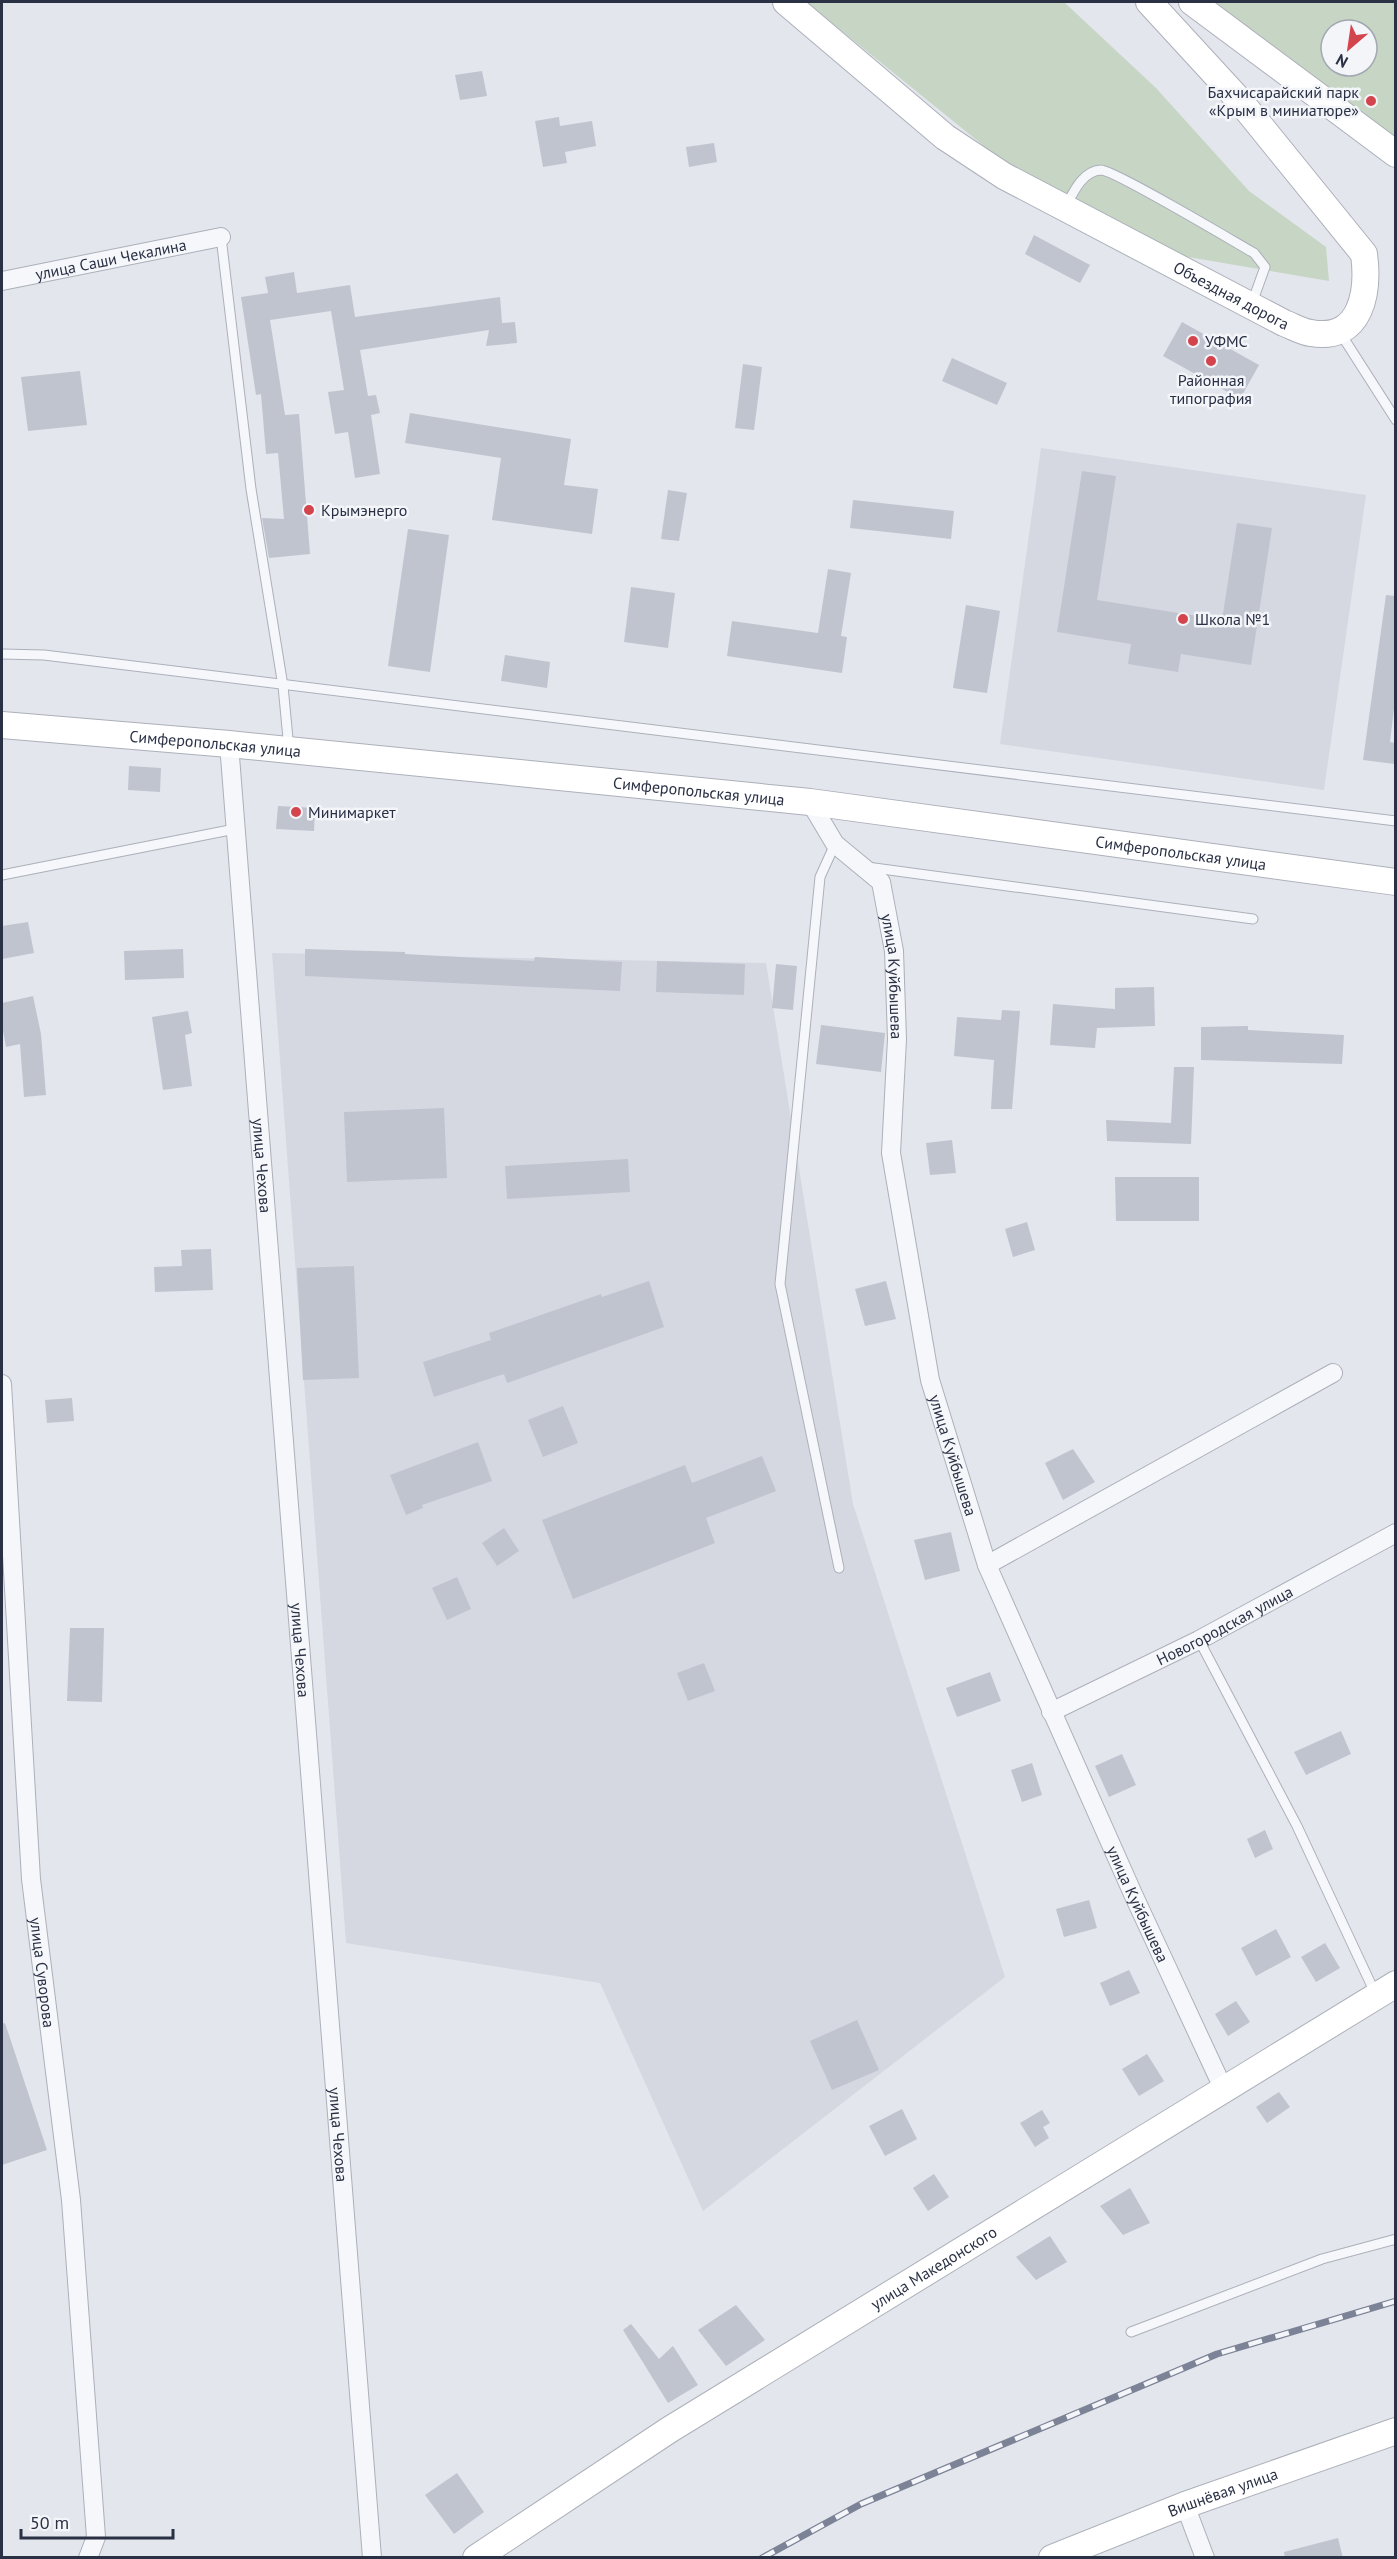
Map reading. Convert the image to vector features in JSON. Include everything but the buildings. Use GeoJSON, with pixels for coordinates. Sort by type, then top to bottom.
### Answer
{"type":"FeatureCollection","features":[{"type":"Feature","properties":{"kind":"main road","name":"Объездная дорога"},"geometry":{"type":"LineString","coordinates":[[786,2],[945,137],[1004,176],[1251,306],[1311,333],[1339,330]]}},
{"type":"Feature","properties":{"kind":"main road"},"geometry":{"type":"LineString","coordinates":[[1149,2],[1240,101],[1364,255],[1367,279],[1363,302],[1354,318],[1339,330]]}},
{"type":"Feature","properties":{"kind":"main road"},"geometry":{"type":"LineString","coordinates":[[1192,2],[1395,154]]}},
{"type":"Feature","properties":{"kind":"main road","name":"Симферопольская улица"},"geometry":{"type":"LineString","coordinates":[[2,725],[229,744],[810,802],[1395,882]]}},
{"type":"Feature","properties":{"kind":"main road","name":"улица Македонского"},"geometry":{"type":"LineString","coordinates":[[476,2558],[669,2430],[1386,1990]]}},
{"type":"Feature","properties":{"kind":"main road","name":"Вишнёвая улица"},"geometry":{"type":"LineString","coordinates":[[1052,2558],[1185,2505],[1395,2431]]}},
{"type":"Feature","properties":{"kind":"street","name":"улица Саши Чекалина"},"geometry":{"type":"LineString","coordinates":[[2,280],[221,237]]}},
{"type":"Feature","properties":{"kind":"street","name":"улица Чехова"},"geometry":{"type":"LineString","coordinates":[[229,744],[372,2558]]}},
{"type":"Feature","properties":{"kind":"street","name":"улица Куйбышева"},"geometry":{"type":"LineString","coordinates":[[810,802],[835,844],[881,882],[894,951],[897,1039],[891,1153],[930,1380],[987,1565],[1196,2035],[1223,2088]]}},
{"type":"Feature","properties":{"kind":"street"},"geometry":{"type":"LineString","coordinates":[[987,1565],[1333,1373]]}},
{"type":"Feature","properties":{"kind":"street","name":"улица Суворова"},"geometry":{"type":"LineString","coordinates":[[2,1384],[31,1879],[71,2200],[96,2537],[88,2558]]}},
{"type":"Feature","properties":{"kind":"street","name":"Новогородская улица"},"geometry":{"type":"LineString","coordinates":[[1051,1712],[1198,1640],[1395,1533]]}},
{"type":"Feature","properties":{"kind":"street"},"geometry":{"type":"LineString","coordinates":[[1185,2505],[1206,2558]]}},
{"type":"Feature","properties":{"kind":"lane"},"geometry":{"type":"LineString","coordinates":[[1064,209],[1078,184],[1090,173],[1103,170],[1127,181],[1254,253],[1265,267],[1251,306]]}},
{"type":"Feature","properties":{"kind":"lane"},"geometry":{"type":"LineString","coordinates":[[221,237],[251,489],[283,686],[290,750]]}},
{"type":"Feature","properties":{"kind":"lane"},"geometry":{"type":"LineString","coordinates":[[1339,330],[1395,420]]}},
{"type":"Feature","properties":{"kind":"lane"},"geometry":{"type":"LineString","coordinates":[[2,654],[44,655],[1395,821]]}},
{"type":"Feature","properties":{"kind":"lane"},"geometry":{"type":"LineString","coordinates":[[2,874],[235,829]]}},
{"type":"Feature","properties":{"kind":"lane"},"geometry":{"type":"LineString","coordinates":[[835,844],[820,878],[780,1284],[839,1568]]}},
{"type":"Feature","properties":{"kind":"lane"},"geometry":{"type":"LineString","coordinates":[[862,867],[1253,919]]}},
{"type":"Feature","properties":{"kind":"lane"},"geometry":{"type":"LineString","coordinates":[[1198,1640],[1386,1990]]}},
{"type":"Feature","properties":{"kind":"lane"},"geometry":{"type":"LineString","coordinates":[[1131,2331],[1322,2259],[1395,2239]]}},
{"type":"Feature","properties":{"kind":"shaded area","name":"Школа №1"},"geometry":{"type":"Polygon","coordinates":[[[1041,448],[1366,495],[1324,790],[1000,744],[1041,448]]]}},
{"type":"Feature","properties":{"kind":"shaded area"},"geometry":{"type":"Polygon","coordinates":[[[272,953],[766,963],[853,1504],[1005,1977],[703,2211],[600,1983],[346,1943],[272,953]]]}},
{"type":"Feature","properties":{"kind":"green space"},"geometry":{"type":"Polygon","coordinates":[[[806,2],[1064,2],[1156,88],[1249,191],[1326,247],[1329,281],[1182,256],[1000,159],[806,2]]]}},
{"type":"Feature","properties":{"kind":"green space","name":"Бахчисарайский парк «Крым в миниатюре»"},"geometry":{"type":"Polygon","coordinates":[[[1211,2],[1395,2],[1395,137],[1211,2]]]}},
{"type":"Feature","properties":{"kind":"railway"},"geometry":{"type":"LineString","coordinates":[[762,2558],[861,2504],[1217,2354],[1396,2301]]}},
{"type":"Feature","properties":{"kind":"place","name":"Бахчисарайский парк «Крым в миниатюре»"},"geometry":{"type":"Point","coordinates":[1371,101]}},
{"type":"Feature","properties":{"kind":"place","name":"УФМС"},"geometry":{"type":"Point","coordinates":[1193,341]}},
{"type":"Feature","properties":{"kind":"place","name":"Районная типография"},"geometry":{"type":"Point","coordinates":[1211,361]}},
{"type":"Feature","properties":{"kind":"place","name":"Крымэнерго"},"geometry":{"type":"Point","coordinates":[309,510]}},
{"type":"Feature","properties":{"kind":"place","name":"Школа №1"},"geometry":{"type":"Point","coordinates":[1183,619]}},
{"type":"Feature","properties":{"kind":"place","name":"Минимаркет"},"geometry":{"type":"Point","coordinates":[296,812]}}]}
